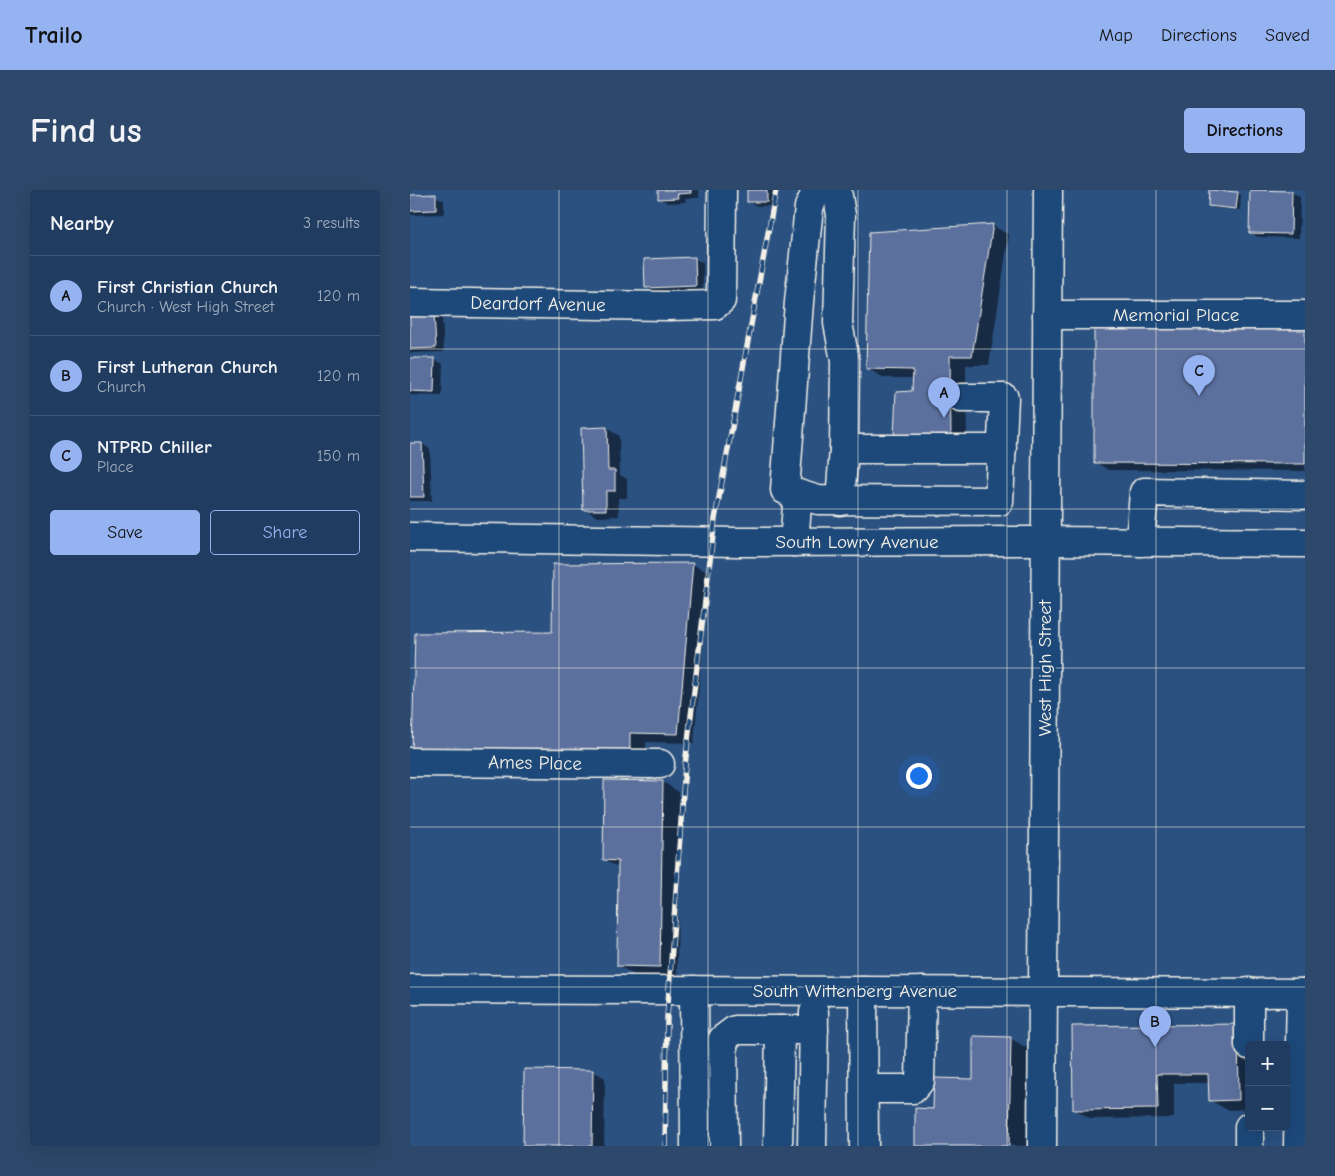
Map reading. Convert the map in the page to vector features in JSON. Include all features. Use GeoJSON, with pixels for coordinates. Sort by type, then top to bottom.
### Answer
{"type":"FeatureCollection","features":[{"type":"Feature","properties":{"kind":"street","name":"Deardorf Avenue"},"geometry":{"type":"LineString","coordinates":[[410,302],[715,305],[721,300],[722,190]]}},
{"type":"Feature","properties":{"kind":"street"},"geometry":{"type":"LineString","coordinates":[[817,190],[809,208],[799,302],[785,490],[818,500],[999,501],[1004,398],[961,398]]}},
{"type":"Feature","properties":{"kind":"street"},"geometry":{"type":"LineString","coordinates":[[837,190],[841,215],[838,323],[845,361],[844,449],[840,501]]}},
{"type":"Feature","properties":{"kind":"street","name":"West High Street"},"geometry":{"type":"LineString","coordinates":[[1042,1146],[1048,190]]}},
{"type":"Feature","properties":{"kind":"street","name":"Memorial Place"},"geometry":{"type":"LineString","coordinates":[[1047,315],[1305,315]]}},
{"type":"Feature","properties":{"kind":"street"},"geometry":{"type":"LineString","coordinates":[[844,449],[1002,449]]}},
{"type":"Feature","properties":{"kind":"street"},"geometry":{"type":"LineString","coordinates":[[1140,542],[1144,492],[1305,495]]}},
{"type":"Feature","properties":{"kind":"street"},"geometry":{"type":"LineString","coordinates":[[794,542],[798,494]]}},
{"type":"Feature","properties":{"kind":"street","name":"South Lowry Avenue"},"geometry":{"type":"LineString","coordinates":[[410,537],[794,542],[1305,543]]}},
{"type":"Feature","properties":{"kind":"street","name":"Ames Place"},"geometry":{"type":"LineString","coordinates":[[410,762],[660,764]]}},
{"type":"Feature","properties":{"kind":"street","name":"South Wittenberg Avenue"},"geometry":{"type":"LineString","coordinates":[[410,989],[1303,993]]}},
{"type":"Feature","properties":{"kind":"street"},"geometry":{"type":"LineString","coordinates":[[694,990],[695,1146]]}},
{"type":"Feature","properties":{"kind":"street"},"geometry":{"type":"LineString","coordinates":[[812,1146],[814,990]]}},
{"type":"Feature","properties":{"kind":"street"},"geometry":{"type":"LineString","coordinates":[[863,991],[864,1146]]}},
{"type":"Feature","properties":{"kind":"street"},"geometry":{"type":"LineString","coordinates":[[865,1089],[913,1088],[920,1081],[922,991]]}},
{"type":"Feature","properties":{"kind":"street"},"geometry":{"type":"LineString","coordinates":[[1249,992],[1249,1041]]}},
{"type":"Feature","properties":{"kind":"street"},"geometry":{"type":"LineString","coordinates":[[1298,1146],[1303,1039],[1303,993]]}},
{"type":"Feature","properties":{"kind":"street"},"geometry":{"type":"LineString","coordinates":[[724,1146],[724,1039],[735,1030],[814,1030]]}},
{"type":"Feature","properties":{"kind":"street"},"geometry":{"type":"LineString","coordinates":[[778,1146],[780,1030]]}},
{"type":"Feature","properties":{"kind":"street"},"geometry":{"type":"LineString","coordinates":[[1249,1131],[1249,1146]]}},
{"type":"Feature","properties":{"kind":"building"},"geometry":{"type":"Polygon","coordinates":[[[658,190],[691,190],[691,193],[677,194],[678,198],[658,199],[658,190]]]}},
{"type":"Feature","properties":{"kind":"building"},"geometry":{"type":"Polygon","coordinates":[[[747,190],[767,190],[767,202],[747,202],[747,190]]]}},
{"type":"Feature","properties":{"kind":"building"},"geometry":{"type":"Polygon","coordinates":[[[1209,190],[1238,192],[1236,209],[1208,206],[1209,190]]]}},
{"type":"Feature","properties":{"kind":"building"},"geometry":{"type":"Polygon","coordinates":[[[1250,190],[1292,191],[1291,234],[1249,233],[1250,190]]]}},
{"type":"Feature","properties":{"kind":"building"},"geometry":{"type":"Polygon","coordinates":[[[436,194],[436,210],[410,211],[410,195],[436,194]]]}},
{"type":"Feature","properties":{"kind":"building"},"geometry":{"type":"Polygon","coordinates":[[[993,224],[972,356],[950,356],[951,438],[894,436],[896,392],[912,391],[913,370],[866,369],[869,232],[993,224]]]}},
{"type":"Feature","properties":{"kind":"building"},"geometry":{"type":"Polygon","coordinates":[[[695,257],[696,286],[645,288],[644,259],[695,257]]]}},
{"type":"Feature","properties":{"kind":"building"},"geometry":{"type":"Polygon","coordinates":[[[434,313],[436,348],[410,349],[410,314],[434,313]]]}},
{"type":"Feature","properties":{"kind":"building"},"geometry":{"type":"Polygon","coordinates":[[[1094,326],[1305,329],[1305,464],[1094,463],[1094,326]]]}},
{"type":"Feature","properties":{"kind":"building"},"geometry":{"type":"Polygon","coordinates":[[[410,358],[435,358],[434,392],[410,391],[410,358]]]}},
{"type":"Feature","properties":{"kind":"building"},"geometry":{"type":"Polygon","coordinates":[[[607,427],[608,470],[615,470],[615,491],[606,491],[606,510],[583,510],[581,428],[607,427]]]}},
{"type":"Feature","properties":{"kind":"building"},"geometry":{"type":"Polygon","coordinates":[[[410,443],[422,443],[424,497],[410,497],[410,443]]]}},
{"type":"Feature","properties":{"kind":"building"},"geometry":{"type":"Polygon","coordinates":[[[693,563],[678,734],[630,733],[630,756],[412,755],[415,633],[552,632],[553,564],[693,563]]]}},
{"type":"Feature","properties":{"kind":"building"},"geometry":{"type":"Polygon","coordinates":[[[604,780],[663,781],[660,967],[617,966],[618,861],[603,860],[604,780]]]}},
{"type":"Feature","properties":{"kind":"building"},"geometry":{"type":"Polygon","coordinates":[[[1238,1024],[1239,1100],[1209,1101],[1208,1074],[1157,1074],[1158,1109],[1073,1110],[1072,1026],[1238,1024]]]}},
{"type":"Feature","properties":{"kind":"building"},"geometry":{"type":"Polygon","coordinates":[[[973,1036],[1011,1037],[1009,1146],[915,1146],[915,1108],[933,1109],[934,1078],[973,1079],[973,1036]]]}},
{"type":"Feature","properties":{"kind":"building"},"geometry":{"type":"Polygon","coordinates":[[[524,1069],[593,1070],[592,1146],[523,1146],[524,1069]]]}},
{"type":"Feature","properties":{"kind":"railway"},"geometry":{"type":"LineString","coordinates":[[665,1146],[667,1018],[685,765],[715,519],[776,190]]}},
{"type":"Feature","properties":{"kind":"place","name":"NTPRD Chiller"},"geometry":{"type":"Point","coordinates":[1199,396]}},
{"type":"Feature","properties":{"kind":"place","name":"First Christian Church"},"geometry":{"type":"Point","coordinates":[944,418]}},
{"type":"Feature","properties":{"kind":"place","name":"First Lutheran Church"},"geometry":{"type":"Point","coordinates":[1155,1047]}}]}
